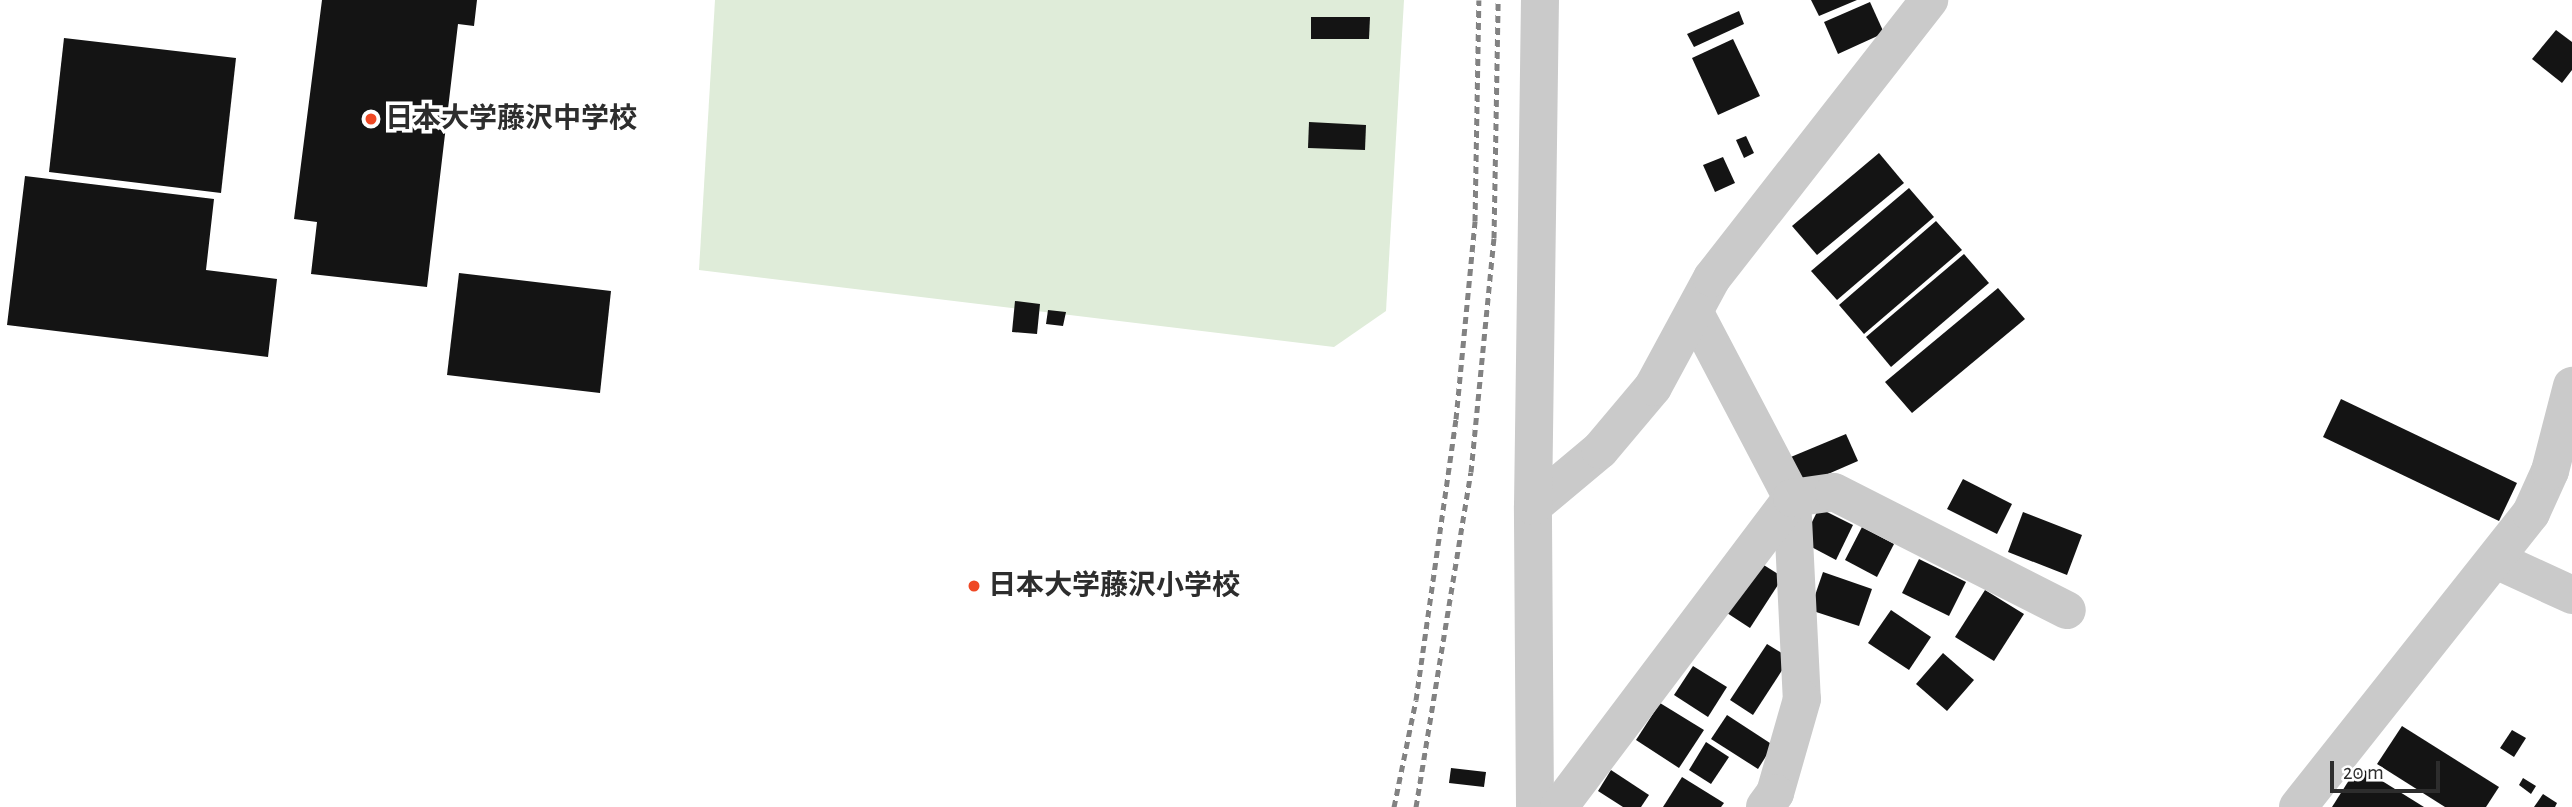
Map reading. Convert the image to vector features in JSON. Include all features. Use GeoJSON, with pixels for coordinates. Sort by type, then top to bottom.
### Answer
{"type":"FeatureCollection","features":[{"type":"Feature","properties":{"kind":"street"},"geometry":{"type":"LineString","coordinates":[[1535,807],[1533,506],[1540,0]]}},
{"type":"Feature","properties":{"kind":"street"},"geometry":{"type":"LineString","coordinates":[[1533,506],[1600,450],[1653,387],[1713,278],[1758,215],[1929,0]]}},
{"type":"Feature","properties":{"kind":"street"},"geometry":{"type":"LineString","coordinates":[[1695,313],[1792,498],[1802,699],[1775,793],[1765,807]]}},
{"type":"Feature","properties":{"kind":"street"},"geometry":{"type":"LineString","coordinates":[[2298,807],[2496,561],[2531,513],[2550,471],[2572,386]]}},
{"type":"Feature","properties":{"kind":"street"},"geometry":{"type":"LineString","coordinates":[[1559,807],[1792,498],[1834,492],[2067,610]]}},
{"type":"Feature","properties":{"kind":"street"},"geometry":{"type":"LineString","coordinates":[[2496,561],[2572,595]]}},
{"type":"Feature","properties":{"kind":"green space"},"geometry":{"type":"Polygon","coordinates":[[[715,0],[1404,0],[1386,311],[1334,347],[699,270],[715,0]]]}},
{"type":"Feature","properties":{"kind":"building"},"geometry":{"type":"Polygon","coordinates":[[[322,0],[477,0],[474,26],[458,24],[427,287],[311,274],[317,222],[294,219],[322,0]]]}},
{"type":"Feature","properties":{"kind":"building"},"geometry":{"type":"Polygon","coordinates":[[[1811,0],[1857,0],[1819,16],[1811,0]]]}},
{"type":"Feature","properties":{"kind":"building"},"geometry":{"type":"Polygon","coordinates":[[[1870,2],[1884,33],[1838,54],[1824,22],[1870,2]]]}},
{"type":"Feature","properties":{"kind":"building"},"geometry":{"type":"Polygon","coordinates":[[[1739,11],[1744,24],[1694,47],[1687,34],[1739,11]]]}},
{"type":"Feature","properties":{"kind":"building"},"geometry":{"type":"Polygon","coordinates":[[[1311,17],[1370,17],[1369,39],[1311,39],[1311,17]]]}},
{"type":"Feature","properties":{"kind":"building"},"geometry":{"type":"Polygon","coordinates":[[[2556,30],[2572,42],[2572,70],[2562,83],[2532,59],[2556,30]]]}},
{"type":"Feature","properties":{"kind":"building"},"geometry":{"type":"Polygon","coordinates":[[[64,38],[236,58],[221,193],[49,172],[64,38]]]}},
{"type":"Feature","properties":{"kind":"building"},"geometry":{"type":"Polygon","coordinates":[[[1733,39],[1760,96],[1718,115],[1692,58],[1733,39]]]}},
{"type":"Feature","properties":{"kind":"building"},"geometry":{"type":"Polygon","coordinates":[[[1309,122],[1366,125],[1365,150],[1308,148],[1309,122]]]}},
{"type":"Feature","properties":{"kind":"building"},"geometry":{"type":"Polygon","coordinates":[[[1746,136],[1754,153],[1744,158],[1736,140],[1746,136]]]}},
{"type":"Feature","properties":{"kind":"building"},"geometry":{"type":"Polygon","coordinates":[[[1879,153],[1904,183],[1817,255],[1792,226],[1879,153]]]}},
{"type":"Feature","properties":{"kind":"building"},"geometry":{"type":"Polygon","coordinates":[[[1723,157],[1735,183],[1715,192],[1703,165],[1723,157]]]}},
{"type":"Feature","properties":{"kind":"building"},"geometry":{"type":"Polygon","coordinates":[[[25,176],[214,199],[206,270],[277,279],[268,357],[7,325],[25,176]]]}},
{"type":"Feature","properties":{"kind":"building"},"geometry":{"type":"Polygon","coordinates":[[[1909,188],[1934,217],[1837,300],[1811,271],[1909,188]]]}},
{"type":"Feature","properties":{"kind":"building"},"geometry":{"type":"Polygon","coordinates":[[[1936,221],[1962,250],[1864,334],[1839,305],[1936,221]]]}},
{"type":"Feature","properties":{"kind":"building"},"geometry":{"type":"Polygon","coordinates":[[[1964,254],[1989,283],[1891,367],[1866,337],[1964,254]]]}},
{"type":"Feature","properties":{"kind":"building"},"geometry":{"type":"Polygon","coordinates":[[[459,273],[611,291],[600,393],[447,375],[459,273]]]}},
{"type":"Feature","properties":{"kind":"building"},"geometry":{"type":"Polygon","coordinates":[[[1998,288],[2025,319],[1912,413],[1885,382],[1998,288]]]}},
{"type":"Feature","properties":{"kind":"building"},"geometry":{"type":"Polygon","coordinates":[[[1015,301],[1040,304],[1037,334],[1012,332],[1015,301]]]}},
{"type":"Feature","properties":{"kind":"building"},"geometry":{"type":"Polygon","coordinates":[[[1048,310],[1066,312],[1063,326],[1046,324],[1048,310]]]}},
{"type":"Feature","properties":{"kind":"building"},"geometry":{"type":"Polygon","coordinates":[[[2341,399],[2517,483],[2499,521],[2323,437],[2341,399]]]}},
{"type":"Feature","properties":{"kind":"building"},"geometry":{"type":"Polygon","coordinates":[[[1846,434],[1858,461],[1798,487],[1786,459],[1846,434]]]}},
{"type":"Feature","properties":{"kind":"building"},"geometry":{"type":"Polygon","coordinates":[[[1963,479],[2012,504],[1997,534],[1947,509],[1963,479]]]}},
{"type":"Feature","properties":{"kind":"building"},"geometry":{"type":"Polygon","coordinates":[[[1819,508],[1853,525],[1836,560],[1802,542],[1819,508]]]}},
{"type":"Feature","properties":{"kind":"building"},"geometry":{"type":"Polygon","coordinates":[[[2023,512],[2082,535],[2067,575],[2008,552],[2023,512]]]}},
{"type":"Feature","properties":{"kind":"building"},"geometry":{"type":"Polygon","coordinates":[[[1862,527],[1894,544],[1877,577],[1845,560],[1862,527]]]}},
{"type":"Feature","properties":{"kind":"building"},"geometry":{"type":"Polygon","coordinates":[[[1919,559],[1966,582],[1949,616],[1902,593],[1919,559]]]}},
{"type":"Feature","properties":{"kind":"building"},"geometry":{"type":"Polygon","coordinates":[[[1759,562],[1783,577],[1750,628],[1727,613],[1759,562]]]}},
{"type":"Feature","properties":{"kind":"building"},"geometry":{"type":"Polygon","coordinates":[[[1823,572],[1872,589],[1859,626],[1810,610],[1823,572]]]}},
{"type":"Feature","properties":{"kind":"building"},"geometry":{"type":"Polygon","coordinates":[[[1985,590],[2024,614],[1994,661],[1955,637],[1985,590]]]}},
{"type":"Feature","properties":{"kind":"building"},"geometry":{"type":"Polygon","coordinates":[[[1891,610],[1931,637],[1909,670],[1868,643],[1891,610]]]}},
{"type":"Feature","properties":{"kind":"building"},"geometry":{"type":"Polygon","coordinates":[[[1767,644],[1790,658],[1753,715],[1730,700],[1767,644]]]}},
{"type":"Feature","properties":{"kind":"building"},"geometry":{"type":"Polygon","coordinates":[[[1943,653],[1974,680],[1947,711],[1916,684],[1943,653]]]}},
{"type":"Feature","properties":{"kind":"building"},"geometry":{"type":"Polygon","coordinates":[[[1693,666],[1727,687],[1708,717],[1674,695],[1693,666]]]}},
{"type":"Feature","properties":{"kind":"building"},"geometry":{"type":"Polygon","coordinates":[[[1660,703],[1704,730],[1679,768],[1636,740],[1660,703]]]}},
{"type":"Feature","properties":{"kind":"building"},"geometry":{"type":"Polygon","coordinates":[[[1727,715],[1773,745],[1758,769],[1711,739],[1727,715]]]}},
{"type":"Feature","properties":{"kind":"building"},"geometry":{"type":"Polygon","coordinates":[[[2402,726],[2499,787],[2486,807],[2445,807],[2377,764],[2402,726]]]}},
{"type":"Feature","properties":{"kind":"building"},"geometry":{"type":"Polygon","coordinates":[[[2512,730],[2526,738],[2514,757],[2500,748],[2512,730]]]}},
{"type":"Feature","properties":{"kind":"building"},"geometry":{"type":"Polygon","coordinates":[[[1706,742],[1729,757],[1711,784],[1689,770],[1706,742]]]}},
{"type":"Feature","properties":{"kind":"building"},"geometry":{"type":"Polygon","coordinates":[[[2358,766],[2424,807],[2332,807],[2358,766]]]}},
{"type":"Feature","properties":{"kind":"building"},"geometry":{"type":"Polygon","coordinates":[[[1451,768],[1486,772],[1484,787],[1449,783],[1451,768]]]}},
{"type":"Feature","properties":{"kind":"building"},"geometry":{"type":"Polygon","coordinates":[[[1611,770],[1649,795],[1641,807],[1623,807],[1598,791],[1611,770]]]}},
{"type":"Feature","properties":{"kind":"building"},"geometry":{"type":"Polygon","coordinates":[[[1682,777],[1724,803],[1721,807],[1663,807],[1682,777]]]}},
{"type":"Feature","properties":{"kind":"building"},"geometry":{"type":"Polygon","coordinates":[[[2523,778],[2536,786],[2531,794],[2519,785],[2523,778]]]}},
{"type":"Feature","properties":{"kind":"building"},"geometry":{"type":"Polygon","coordinates":[[[2543,794],[2557,803],[2555,807],[2534,807],[2543,794]]]}},
{"type":"Feature","properties":{"kind":"railway"},"geometry":{"type":"LineString","coordinates":[[1394,807],[1416,700],[1456,419],[1475,221],[1479,0]]}},
{"type":"Feature","properties":{"kind":"railway"},"geometry":{"type":"LineString","coordinates":[[1416,807],[1471,472],[1494,238],[1498,0]]}},
{"type":"Feature","properties":{"kind":"place","name":"日本大学藤沢中学校"},"geometry":{"type":"Point","coordinates":[371,119]}},
{"type":"Feature","properties":{"kind":"place","name":"日本大学藤沢小学校"},"geometry":{"type":"Point","coordinates":[974,586]}}]}
